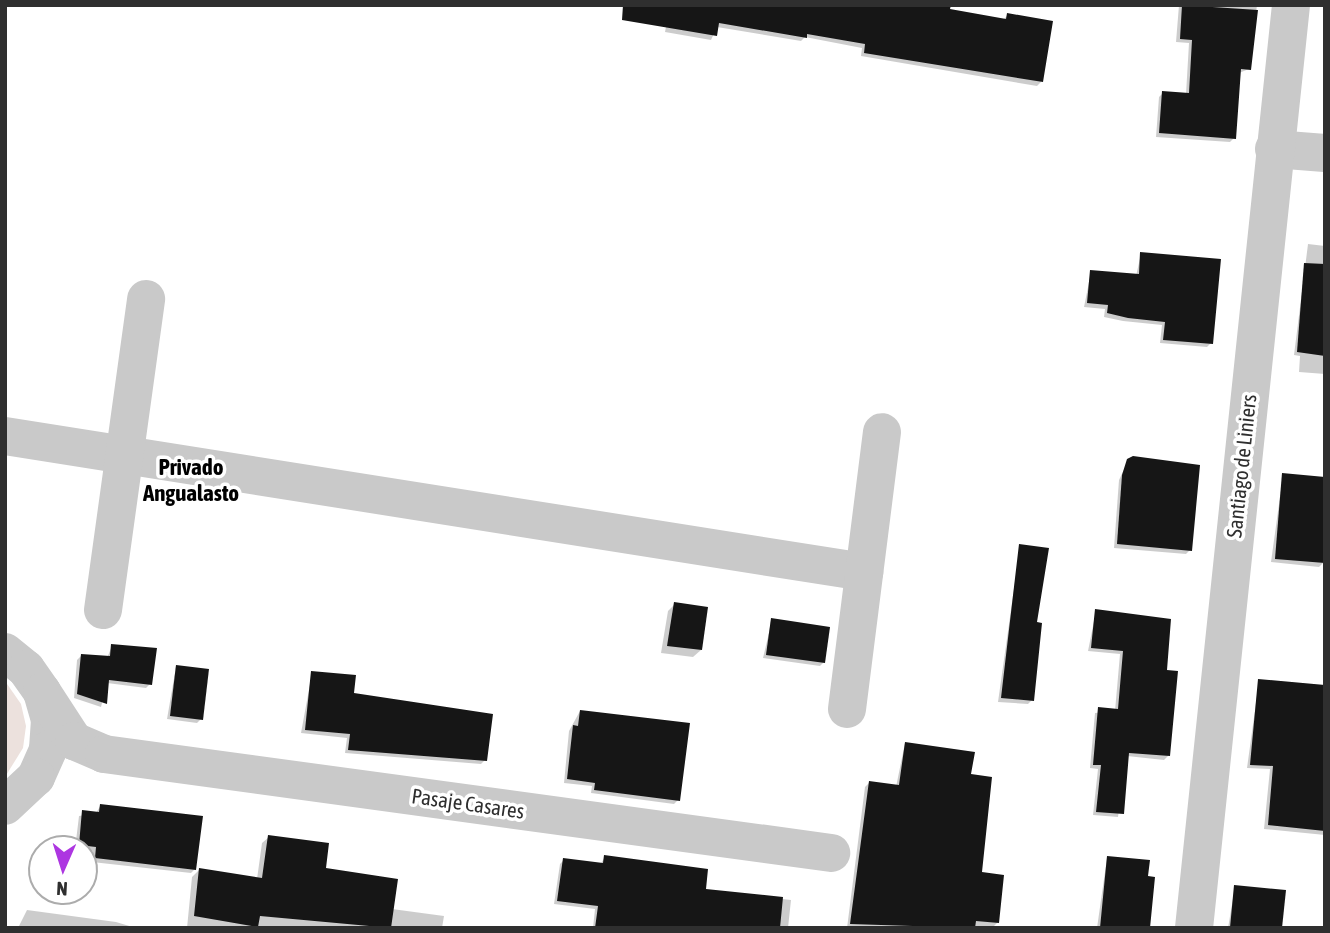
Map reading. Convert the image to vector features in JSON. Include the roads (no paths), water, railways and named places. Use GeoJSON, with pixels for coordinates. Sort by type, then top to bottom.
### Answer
{"type":"FeatureCollection","features":[{"type":"Feature","properties":{"kind":"street","name":"Santiago de Liniers"},"geometry":{"type":"LineString","coordinates":[[1194,928],[1290,5]]}},
{"type":"Feature","properties":{"kind":"street"},"geometry":{"type":"LineString","coordinates":[[1274,149],[1325,153]]}},
{"type":"Feature","properties":{"kind":"street"},"geometry":{"type":"LineString","coordinates":[[103,610],[146,299]]}},
{"type":"Feature","properties":{"kind":"street"},"geometry":{"type":"LineString","coordinates":[[847,709],[882,432]]}},
{"type":"Feature","properties":{"kind":"street"},"geometry":{"type":"LineString","coordinates":[[5,436],[124,458],[864,572]]}},
{"type":"Feature","properties":{"kind":"street","name":"Pasaje Casares"},"geometry":{"type":"LineString","coordinates":[[5,652],[26,668],[74,741],[104,754]]}},
{"type":"Feature","properties":{"kind":"street","name":"Pasaje Casares"},"geometry":{"type":"LineString","coordinates":[[36,777],[48,750],[50,720],[42,692]]}},
{"type":"Feature","properties":{"kind":"street","name":"Pasaje Casares"},"geometry":{"type":"LineString","coordinates":[[5,806],[36,777],[71,757],[104,754],[831,853]]}},
{"type":"Feature","properties":{"kind":"district","name":"Privado Angualasto"},"geometry":{"type":"Point","coordinates":[191,480]}}]}
